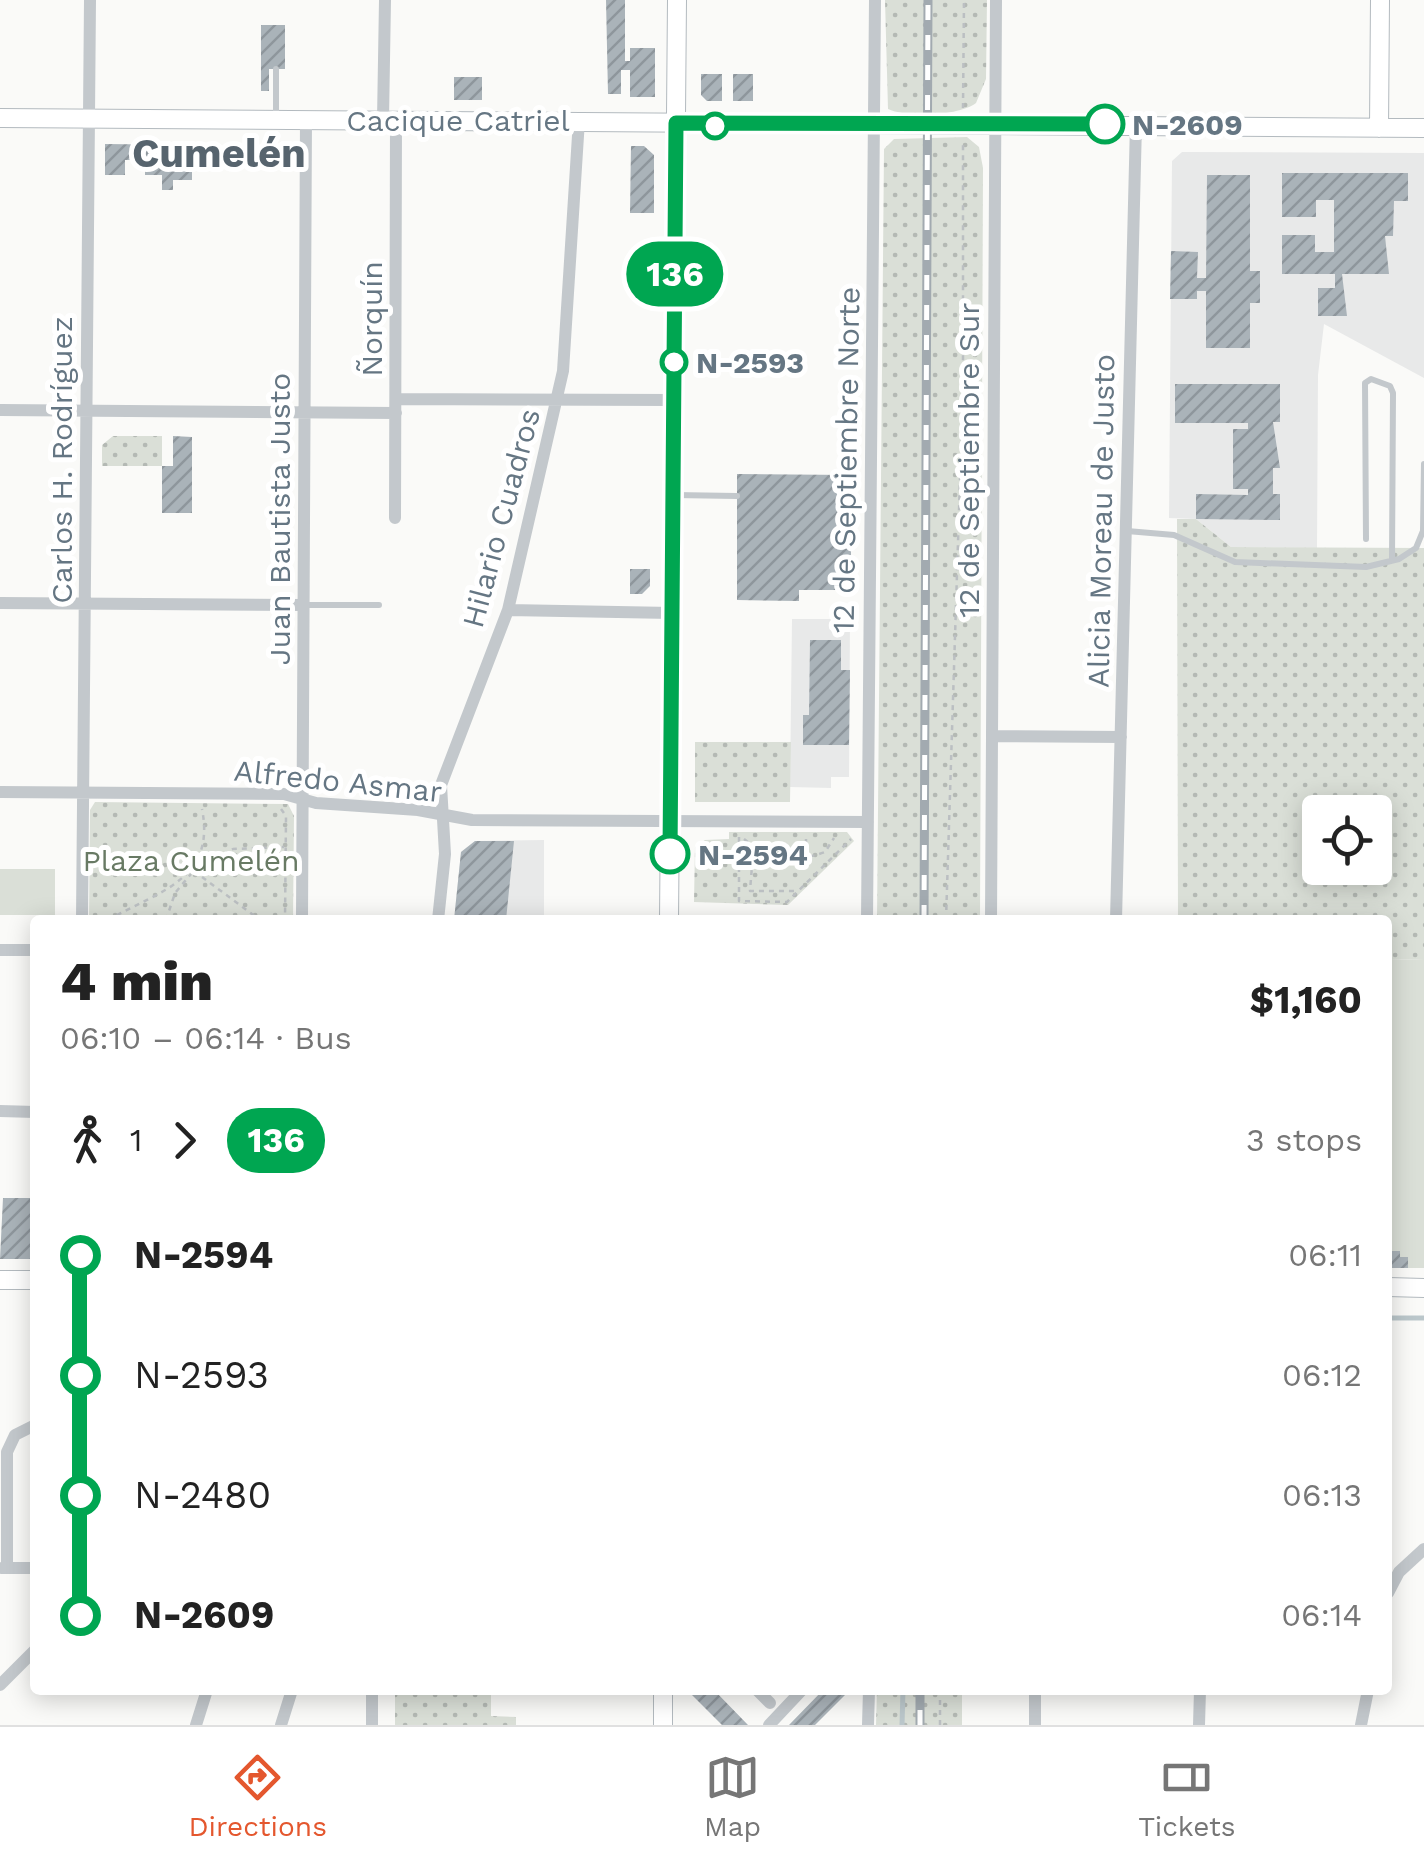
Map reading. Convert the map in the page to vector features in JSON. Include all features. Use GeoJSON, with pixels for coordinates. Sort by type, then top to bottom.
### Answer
{"type":"FeatureCollection","features":[{"type":"Feature","properties":{"kind":"street","name":"Carlos H. Rodríguez"},"geometry":{"type":"LineString","coordinates":[[82,915],[90,0]]}},
{"type":"Feature","properties":{"kind":"street"},"geometry":{"type":"LineString","coordinates":[[384,0],[390,120]]}},
{"type":"Feature","properties":{"kind":"street"},"geometry":{"type":"LineString","coordinates":[[669,915],[678,0]]}},
{"type":"Feature","properties":{"kind":"street","name":"12 de Septiembre Norte"},"geometry":{"type":"LineString","coordinates":[[866,915],[875,0]]}},
{"type":"Feature","properties":{"kind":"street","name":"12 de Septiembre Sur"},"geometry":{"type":"LineString","coordinates":[[991,915],[996,0]]}},
{"type":"Feature","properties":{"kind":"street"},"geometry":{"type":"LineString","coordinates":[[1378,128],[1380,0]]}},
{"type":"Feature","properties":{"kind":"street","name":"Cacique Catriel"},"geometry":{"type":"LineString","coordinates":[[0,118],[1424,128]]}},
{"type":"Feature","properties":{"kind":"street","name":"Juan Bautista Justo"},"geometry":{"type":"LineString","coordinates":[[302,915],[306,119]]}},
{"type":"Feature","properties":{"kind":"street","name":"Ñorquín"},"geometry":{"type":"LineString","coordinates":[[390,120],[396,518]]}},
{"type":"Feature","properties":{"kind":"street","name":"Hilario Cuadros"},"geometry":{"type":"LineString","coordinates":[[439,915],[445,854],[444,774],[508,610],[558,400],[567,340],[579,120]]}},
{"type":"Feature","properties":{"kind":"street","name":"Alicia Moreau de Justo"},"geometry":{"type":"LineString","coordinates":[[1116,915],[1136,124]]}},
{"type":"Feature","properties":{"kind":"street"},"geometry":{"type":"LineString","coordinates":[[0,410],[304,412],[558,400],[674,400]]}},
{"type":"Feature","properties":{"kind":"street"},"geometry":{"type":"LineString","coordinates":[[0,603],[304,605]]}},
{"type":"Feature","properties":{"kind":"street"},"geometry":{"type":"LineString","coordinates":[[508,610],[672,613]]}},
{"type":"Feature","properties":{"kind":"street"},"geometry":{"type":"LineString","coordinates":[[992,736],[1121,737]]}},
{"type":"Feature","properties":{"kind":"street","name":"Alfredo Asmar"},"geometry":{"type":"LineString","coordinates":[[0,792],[284,794],[472,820],[868,822]]}},
{"type":"Feature","properties":{"kind":"street"},"geometry":{"type":"LineString","coordinates":[[0,950],[30,950]]}},
{"type":"Feature","properties":{"kind":"street"},"geometry":{"type":"LineString","coordinates":[[0,1112],[30,1112]]}},
{"type":"Feature","properties":{"kind":"street"},"geometry":{"type":"LineString","coordinates":[[0,1280],[30,1280]]}},
{"type":"Feature","properties":{"kind":"street"},"geometry":{"type":"LineString","coordinates":[[1392,1287],[1424,1288]]}},
{"type":"Feature","properties":{"kind":"street"},"geometry":{"type":"LineString","coordinates":[[30,1428],[14,1434],[3,1474],[4,1568],[30,1568]]}},
{"type":"Feature","properties":{"kind":"street"},"geometry":{"type":"LineString","coordinates":[[1392,1585],[1398,1572],[1424,1549]]}},
{"type":"Feature","properties":{"kind":"street"},"geometry":{"type":"LineString","coordinates":[[0,1686],[30,1655]]}},
{"type":"Feature","properties":{"kind":"street"},"geometry":{"type":"LineString","coordinates":[[196,1725],[206,1695]]}},
{"type":"Feature","properties":{"kind":"street"},"geometry":{"type":"LineString","coordinates":[[280,1725],[290,1695]]}},
{"type":"Feature","properties":{"kind":"street"},"geometry":{"type":"LineString","coordinates":[[372,1695],[372,1725]]}},
{"type":"Feature","properties":{"kind":"street"},"geometry":{"type":"LineString","coordinates":[[663,1725],[664,1695]]}},
{"type":"Feature","properties":{"kind":"street"},"geometry":{"type":"LineString","coordinates":[[763,1695],[770,1703]]}},
{"type":"Feature","properties":{"kind":"street"},"geometry":{"type":"LineString","coordinates":[[769,1725],[797,1695]]}},
{"type":"Feature","properties":{"kind":"street"},"geometry":{"type":"LineString","coordinates":[[868,1725],[869,1695]]}},
{"type":"Feature","properties":{"kind":"street"},"geometry":{"type":"LineString","coordinates":[[1035,1725],[1036,1695]]}},
{"type":"Feature","properties":{"kind":"street"},"geometry":{"type":"LineString","coordinates":[[1200,1695],[1200,1725]]}},
{"type":"Feature","properties":{"kind":"street"},"geometry":{"type":"LineString","coordinates":[[1361,1725],[1367,1695]]}},
{"type":"Feature","properties":{"kind":"lane"},"geometry":{"type":"LineString","coordinates":[[276,69],[276,119]]}},
{"type":"Feature","properties":{"kind":"lane"},"geometry":{"type":"LineString","coordinates":[[1366,539],[1366,383],[1371,379],[1390,386],[1394,393],[1392,560]]}},
{"type":"Feature","properties":{"kind":"lane"},"geometry":{"type":"LineString","coordinates":[[1126,530],[1174,534],[1235,562],[1348,568],[1392,560],[1416,548],[1423,531],[1424,464]]}},
{"type":"Feature","properties":{"kind":"lane"},"geometry":{"type":"LineString","coordinates":[[673,496],[738,496]]}},
{"type":"Feature","properties":{"kind":"lane"},"geometry":{"type":"LineString","coordinates":[[304,605],[379,605]]}},
{"type":"Feature","properties":{"kind":"path"},"geometry":{"type":"LineString","coordinates":[[963,110],[964,0]]}},
{"type":"Feature","properties":{"kind":"path"},"geometry":{"type":"LineString","coordinates":[[946,915],[963,385],[963,136]]}},
{"type":"Feature","properties":{"kind":"path"},"geometry":{"type":"LineString","coordinates":[[168,915],[175,893],[194,871],[205,846],[202,808]]}},
{"type":"Feature","properties":{"kind":"path"},"geometry":{"type":"LineString","coordinates":[[266,808],[282,809],[284,915]]}},
{"type":"Feature","properties":{"kind":"path"},"geometry":{"type":"LineString","coordinates":[[806,835],[806,857]]}},
{"type":"Feature","properties":{"kind":"path"},"geometry":{"type":"LineString","coordinates":[[741,837],[770,854],[806,857],[828,850],[835,835]]}},
{"type":"Feature","properties":{"kind":"path"},"geometry":{"type":"LineString","coordinates":[[741,837],[738,900],[787,902],[851,839]]}},
{"type":"Feature","properties":{"kind":"path"},"geometry":{"type":"LineString","coordinates":[[741,837],[752,866],[750,891],[798,891]]}},
{"type":"Feature","properties":{"kind":"path"},"geometry":{"type":"LineString","coordinates":[[117,915],[232,849],[285,847]]}},
{"type":"Feature","properties":{"kind":"path"},"geometry":{"type":"LineString","coordinates":[[194,871],[253,915]]}},
{"type":"Feature","properties":{"kind":"path"},"geometry":{"type":"LineString","coordinates":[[940,1695],[940,1725]]}},
{"type":"Feature","properties":{"kind":"shaded area"},"geometry":{"type":"Polygon","coordinates":[[[1182,152],[1424,153],[1424,378],[1324,324],[1318,375],[1317,548],[1231,547],[1196,519],[1169,518],[1172,161],[1182,152]]]}},
{"type":"Feature","properties":{"kind":"shaded area"},"geometry":{"type":"Polygon","coordinates":[[[792,619],[850,619],[849,777],[831,777],[831,788],[790,787],[792,619]]]}},
{"type":"Feature","properties":{"kind":"shaded area"},"geometry":{"type":"Polygon","coordinates":[[[544,840],[544,915],[455,915],[461,852],[475,841],[544,840]]]}},
{"type":"Feature","properties":{"kind":"green space"},"geometry":{"type":"Polygon","coordinates":[[[885,0],[987,0],[986,79],[976,103],[958,111],[933,114],[888,109],[885,0]]]}},
{"type":"Feature","properties":{"kind":"green space"},"geometry":{"type":"Polygon","coordinates":[[[967,137],[979,147],[983,168],[980,915],[877,915],[884,149],[894,139],[967,137]]]}},
{"type":"Feature","properties":{"kind":"green space"},"geometry":{"type":"Polygon","coordinates":[[[113,436],[162,436],[162,466],[102,466],[102,445],[113,436]]]}},
{"type":"Feature","properties":{"kind":"green space"},"geometry":{"type":"Polygon","coordinates":[[[1177,519],[1196,519],[1231,547],[1424,548],[1424,960],[1392,959],[1392,915],[1178,915],[1177,519]]]}},
{"type":"Feature","properties":{"kind":"green space"},"geometry":{"type":"Polygon","coordinates":[[[695,742],[791,742],[790,802],[695,802],[695,742]]]}},
{"type":"Feature","properties":{"kind":"green space","name":"Plaza Cumelén"},"geometry":{"type":"Polygon","coordinates":[[[95,802],[288,804],[294,816],[293,915],[89,915],[90,810],[95,802]]]}},
{"type":"Feature","properties":{"kind":"green space"},"geometry":{"type":"Polygon","coordinates":[[[729,832],[847,832],[854,841],[788,905],[694,902],[695,847],[705,840],[729,839],[729,832]]]}},
{"type":"Feature","properties":{"kind":"green space"},"geometry":{"type":"Polygon","coordinates":[[[0,869],[55,869],[55,915],[0,915],[0,869]]]}},
{"type":"Feature","properties":{"kind":"green space"},"geometry":{"type":"Polygon","coordinates":[[[1392,959],[1424,960],[1424,1268],[1392,1268],[1392,959]]]}},
{"type":"Feature","properties":{"kind":"green space"},"geometry":{"type":"Polygon","coordinates":[[[395,1695],[491,1695],[491,1716],[516,1717],[516,1725],[395,1725],[395,1695]]]}},
{"type":"Feature","properties":{"kind":"green space"},"geometry":{"type":"Polygon","coordinates":[[[877,1695],[962,1695],[962,1725],[876,1725],[877,1695]]]}},
{"type":"Feature","properties":{"kind":"building"},"geometry":{"type":"Polygon","coordinates":[[[606,0],[625,0],[625,61],[630,61],[630,48],[655,48],[655,97],[630,97],[630,70],[621,70],[621,94],[608,94],[606,0]]]}},
{"type":"Feature","properties":{"kind":"building"},"geometry":{"type":"Polygon","coordinates":[[[261,25],[285,25],[285,69],[269,69],[269,91],[261,91],[261,25]]]}},
{"type":"Feature","properties":{"kind":"building"},"geometry":{"type":"Polygon","coordinates":[[[701,74],[722,74],[722,101],[707,101],[701,95],[701,74]]]}},
{"type":"Feature","properties":{"kind":"building"},"geometry":{"type":"Polygon","coordinates":[[[733,74],[753,74],[753,101],[733,101],[733,74]]]}},
{"type":"Feature","properties":{"kind":"building"},"geometry":{"type":"Polygon","coordinates":[[[454,77],[482,77],[482,100],[454,100],[454,77]]]}},
{"type":"Feature","properties":{"kind":"building"},"geometry":{"type":"Polygon","coordinates":[[[105,144],[192,145],[192,180],[173,180],[173,190],[162,190],[162,175],[145,175],[145,160],[125,160],[125,175],[105,175],[105,144]]]}},
{"type":"Feature","properties":{"kind":"building"},"geometry":{"type":"Polygon","coordinates":[[[631,146],[644,146],[654,155],[654,213],[630,213],[631,146]]]}},
{"type":"Feature","properties":{"kind":"building"},"geometry":{"type":"Polygon","coordinates":[[[1282,173],[1408,173],[1408,201],[1394,201],[1393,236],[1385,236],[1389,274],[1342,274],[1347,316],[1318,316],[1318,288],[1335,288],[1335,274],[1282,274],[1282,235],[1315,235],[1315,252],[1334,252],[1334,200],[1316,200],[1316,217],[1282,217],[1282,173]]]}},
{"type":"Feature","properties":{"kind":"building"},"geometry":{"type":"Polygon","coordinates":[[[1207,175],[1250,175],[1250,271],[1260,271],[1260,303],[1250,303],[1250,348],[1206,348],[1206,291],[1197,291],[1197,299],[1170,299],[1171,251],[1198,252],[1197,278],[1206,278],[1207,175]]]}},
{"type":"Feature","properties":{"kind":"building"},"geometry":{"type":"Polygon","coordinates":[[[1175,384],[1280,384],[1280,422],[1273,422],[1280,468],[1273,468],[1273,494],[1280,494],[1280,520],[1196,519],[1196,494],[1248,495],[1248,489],[1233,489],[1233,429],[1248,429],[1248,423],[1175,423],[1175,384]]]}},
{"type":"Feature","properties":{"kind":"building"},"geometry":{"type":"Polygon","coordinates":[[[173,436],[192,437],[192,513],[162,513],[162,466],[173,466],[173,436]]]}},
{"type":"Feature","properties":{"kind":"building"},"geometry":{"type":"Polygon","coordinates":[[[737,474],[851,475],[851,590],[799,590],[799,601],[737,600],[737,474]]]}},
{"type":"Feature","properties":{"kind":"building"},"geometry":{"type":"Polygon","coordinates":[[[630,569],[650,569],[650,586],[642,594],[630,594],[630,569]]]}},
{"type":"Feature","properties":{"kind":"building"},"geometry":{"type":"Polygon","coordinates":[[[810,640],[841,640],[841,670],[850,670],[849,745],[803,745],[803,715],[809,715],[810,640]]]}},
{"type":"Feature","properties":{"kind":"building"},"geometry":{"type":"Polygon","coordinates":[[[475,841],[514,841],[507,915],[455,915],[461,852],[475,841]]]}},
{"type":"Feature","properties":{"kind":"building"},"geometry":{"type":"Polygon","coordinates":[[[3,1198],[30,1198],[30,1259],[0,1259],[3,1198]]]}},
{"type":"Feature","properties":{"kind":"building"},"geometry":{"type":"Polygon","coordinates":[[[1392,1251],[1408,1257],[1408,1268],[1392,1268],[1392,1251]]]}},
{"type":"Feature","properties":{"kind":"building"},"geometry":{"type":"Polygon","coordinates":[[[692,1695],[719,1695],[748,1725],[722,1725],[692,1695]]]}},
{"type":"Feature","properties":{"kind":"building"},"geometry":{"type":"Polygon","coordinates":[[[818,1695],[845,1695],[815,1725],[789,1725],[818,1695]]]}},
{"type":"Feature","properties":{"kind":"waterway"},"geometry":{"type":"LineString","coordinates":[[1392,1318],[1424,1318]]}},
{"type":"Feature","properties":{"kind":"waterway"},"geometry":{"type":"LineString","coordinates":[[902,1725],[903,1695]]}},
{"type":"Feature","properties":{"kind":"railway"},"geometry":{"type":"LineString","coordinates":[[924,915],[928,0]]}},
{"type":"Feature","properties":{"kind":"railway"},"geometry":{"type":"LineString","coordinates":[[920,1695],[920,1725]]}},
{"type":"Feature","properties":{"kind":"bus line","name":"136"},"geometry":{"type":"LineString","coordinates":[[670,854],[676,123],[1105,124]]}},
{"type":"Feature","properties":{"kind":"place","name":"N-2609"},"geometry":{"type":"Point","coordinates":[1105,124]}},
{"type":"Feature","properties":{"kind":"place","name":"N-2593"},"geometry":{"type":"Point","coordinates":[674,362]}},
{"type":"Feature","properties":{"kind":"place","name":"N-2594"},"geometry":{"type":"Point","coordinates":[670,854]}},
{"type":"Feature","properties":{"kind":"district","name":"Cumelén"},"geometry":{"type":"Point","coordinates":[219,153]}}]}
